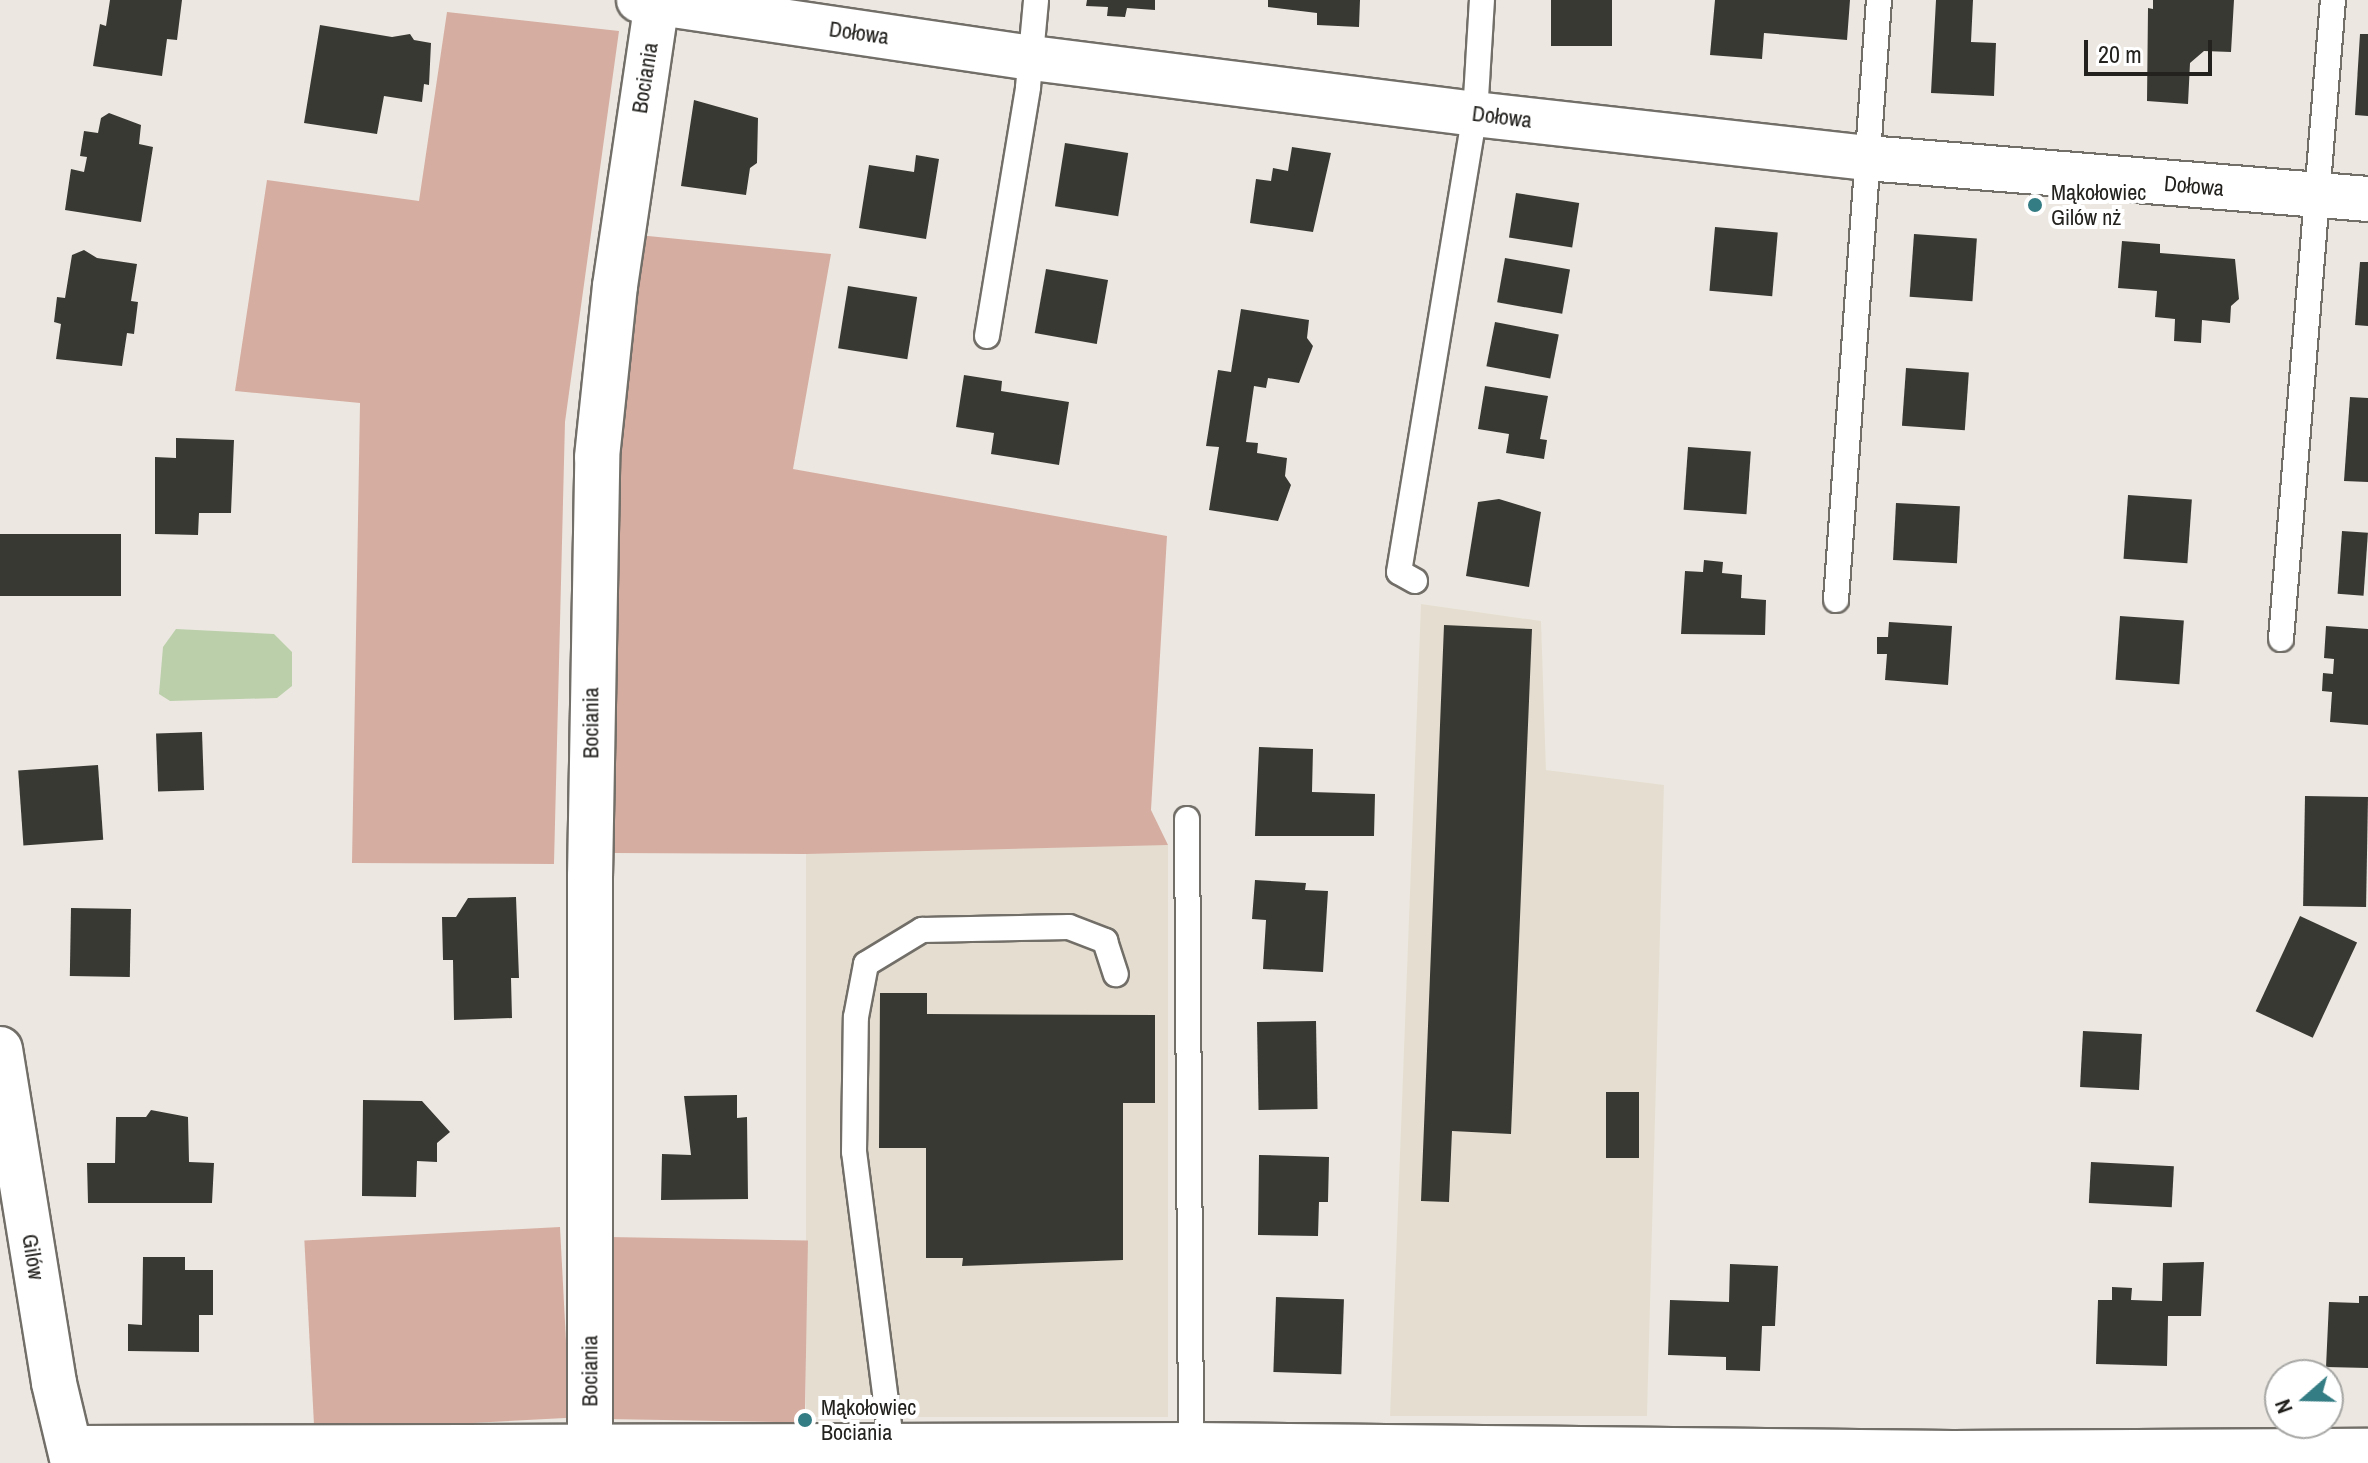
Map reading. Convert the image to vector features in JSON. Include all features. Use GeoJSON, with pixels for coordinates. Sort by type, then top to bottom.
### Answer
{"type":"FeatureCollection","features":[{"type":"Feature","properties":{"kind":"street","name":"Dołowa"},"geometry":{"type":"LineString","coordinates":[[648,2],[754,9],[1032,58],[1475,114],[1867,158],[2368,199]]}},
{"type":"Feature","properties":{"kind":"street","name":"Bociania"},"geometry":{"type":"LineString","coordinates":[[590,1455],[590,862],[597,457],[648,2]]}},
{"type":"Feature","properties":{"kind":"street","name":"Gilów"},"geometry":{"type":"LineString","coordinates":[[0,1049],[54,1383],[72,1455]]}},
{"type":"Feature","properties":{"kind":"street"},"geometry":{"type":"LineString","coordinates":[[72,1455],[590,1455],[1191,1445],[2277,1457],[2368,1451]]}},
{"type":"Feature","properties":{"kind":"lane"},"geometry":{"type":"LineString","coordinates":[[987,336],[1032,58],[1036,0]]}},
{"type":"Feature","properties":{"kind":"lane"},"geometry":{"type":"LineString","coordinates":[[1415,581],[1399,572],[1475,114],[1482,0]]}},
{"type":"Feature","properties":{"kind":"lane"},"geometry":{"type":"LineString","coordinates":[[1836,600],[1879,0]]}},
{"type":"Feature","properties":{"kind":"lane"},"geometry":{"type":"LineString","coordinates":[[2281,639],[2333,0]]}},
{"type":"Feature","properties":{"kind":"lane"},"geometry":{"type":"LineString","coordinates":[[1187,819],[1191,1445]]}},
{"type":"Feature","properties":{"kind":"lane"},"geometry":{"type":"LineString","coordinates":[[892,1448],[854,1152],[856,1017],[866,964],[922,930],[1069,927],[1105,941],[1116,974]]}},
{"type":"Feature","properties":{"kind":"shaded area"},"geometry":{"type":"Polygon","coordinates":[[[447,12],[619,31],[565,422],[554,864],[352,863],[360,403],[235,391],[267,180],[419,201],[447,12]]]}},
{"type":"Feature","properties":{"kind":"shaded area"},"geometry":{"type":"Polygon","coordinates":[[[638,235],[831,254],[793,469],[1167,536],[1151,810],[1168,845],[806,854],[611,853],[618,429],[638,235]]]}},
{"type":"Feature","properties":{"kind":"shaded area"},"geometry":{"type":"Polygon","coordinates":[[[1421,604],[1541,621],[1546,770],[1664,785],[1647,1416],[1390,1416],[1421,604]]]}},
{"type":"Feature","properties":{"kind":"shaded area"},"geometry":{"type":"Polygon","coordinates":[[[176,629],[274,634],[292,652],[292,686],[277,698],[170,701],[159,694],[163,647],[176,629]]]}},
{"type":"Feature","properties":{"kind":"shaded area"},"geometry":{"type":"Polygon","coordinates":[[[806,845],[1168,845],[1168,1417],[806,1417],[806,845]]]}},
{"type":"Feature","properties":{"kind":"shaded area"},"geometry":{"type":"Polygon","coordinates":[[[560,1227],[570,1418],[314,1431],[304,1240],[560,1227]]]}},
{"type":"Feature","properties":{"kind":"shaded area"},"geometry":{"type":"Polygon","coordinates":[[[609,1237],[808,1240],[805,1422],[606,1419],[609,1237]]]}},
{"type":"Feature","properties":{"kind":"building"},"geometry":{"type":"Polygon","coordinates":[[[110,0],[182,0],[177,40],[167,39],[162,76],[93,66],[100,24],[106,26],[110,0]]]}},
{"type":"Feature","properties":{"kind":"building"},"geometry":{"type":"Polygon","coordinates":[[[1087,0],[1155,0],[1155,10],[1127,8],[1125,17],[1107,16],[1108,7],[1086,6],[1087,0]]]}},
{"type":"Feature","properties":{"kind":"building"},"geometry":{"type":"Polygon","coordinates":[[[1268,0],[1360,0],[1359,27],[1317,25],[1317,13],[1268,7],[1268,0]]]}},
{"type":"Feature","properties":{"kind":"building"},"geometry":{"type":"Polygon","coordinates":[[[1551,0],[1612,0],[1612,46],[1551,46],[1551,0]]]}},
{"type":"Feature","properties":{"kind":"building"},"geometry":{"type":"Polygon","coordinates":[[[1715,0],[1850,0],[1847,40],[1764,33],[1762,59],[1710,55],[1715,0]]]}},
{"type":"Feature","properties":{"kind":"building"},"geometry":{"type":"Polygon","coordinates":[[[1936,0],[1973,0],[1971,42],[1996,43],[1994,96],[1931,93],[1936,0]]]}},
{"type":"Feature","properties":{"kind":"building"},"geometry":{"type":"Polygon","coordinates":[[[2153,0],[2234,0],[2231,52],[2204,51],[2190,63],[2188,104],[2147,101],[2148,8],[2153,9],[2153,0]]]}},
{"type":"Feature","properties":{"kind":"building"},"geometry":{"type":"Polygon","coordinates":[[[320,25],[392,37],[410,34],[414,40],[431,43],[429,85],[424,84],[422,102],[384,96],[377,134],[304,123],[320,25]]]}},
{"type":"Feature","properties":{"kind":"building"},"geometry":{"type":"Polygon","coordinates":[[[2360,34],[2368,34],[2368,116],[2355,115],[2360,34]]]}},
{"type":"Feature","properties":{"kind":"building"},"geometry":{"type":"Polygon","coordinates":[[[694,100],[758,118],[757,163],[750,168],[746,195],[681,186],[694,100]]]}},
{"type":"Feature","properties":{"kind":"building"},"geometry":{"type":"Polygon","coordinates":[[[109,113],[141,125],[139,144],[153,147],[141,222],[65,210],[71,169],[84,172],[87,157],[80,156],[84,131],[98,133],[101,118],[109,113]]]}},
{"type":"Feature","properties":{"kind":"building"},"geometry":{"type":"Polygon","coordinates":[[[1065,143],[1128,153],[1118,216],[1055,206],[1065,143]]]}},
{"type":"Feature","properties":{"kind":"building"},"geometry":{"type":"Polygon","coordinates":[[[1292,147],[1331,153],[1313,232],[1250,223],[1256,179],[1271,181],[1273,168],[1288,171],[1292,147]]]}},
{"type":"Feature","properties":{"kind":"building"},"geometry":{"type":"Polygon","coordinates":[[[916,155],[939,159],[926,239],[859,228],[869,165],[914,172],[916,155]]]}},
{"type":"Feature","properties":{"kind":"building"},"geometry":{"type":"Polygon","coordinates":[[[1516,193],[1579,203],[1572,247],[1509,237],[1516,193]]]}},
{"type":"Feature","properties":{"kind":"building"},"geometry":{"type":"Polygon","coordinates":[[[1715,227],[1778,232],[1772,296],[1709,291],[1715,227]]]}},
{"type":"Feature","properties":{"kind":"building"},"geometry":{"type":"Polygon","coordinates":[[[1914,234],[1977,238],[1972,301],[1910,297],[1914,234]]]}},
{"type":"Feature","properties":{"kind":"building"},"geometry":{"type":"Polygon","coordinates":[[[2122,241],[2160,244],[2160,253],[2235,259],[2239,299],[2231,306],[2230,323],[2202,320],[2201,343],[2174,341],[2175,319],[2155,317],[2157,291],[2118,288],[2122,241]]]}},
{"type":"Feature","properties":{"kind":"building"},"geometry":{"type":"Polygon","coordinates":[[[84,250],[97,258],[137,264],[131,301],[138,302],[134,334],[127,333],[122,366],[56,359],[61,324],[54,322],[57,297],[65,298],[72,255],[84,250]]]}},
{"type":"Feature","properties":{"kind":"building"},"geometry":{"type":"Polygon","coordinates":[[[1505,258],[1570,269],[1562,314],[1497,302],[1505,258]]]}},
{"type":"Feature","properties":{"kind":"building"},"geometry":{"type":"Polygon","coordinates":[[[2360,262],[2368,262],[2368,326],[2355,325],[2360,262]]]}},
{"type":"Feature","properties":{"kind":"building"},"geometry":{"type":"Polygon","coordinates":[[[1046,269],[1108,280],[1097,344],[1035,333],[1046,269]]]}},
{"type":"Feature","properties":{"kind":"building"},"geometry":{"type":"Polygon","coordinates":[[[848,286],[917,297],[907,359],[838,348],[848,286]]]}},
{"type":"Feature","properties":{"kind":"building"},"geometry":{"type":"Polygon","coordinates":[[[1241,309],[1309,320],[1307,338],[1313,346],[1299,383],[1268,378],[1266,388],[1254,386],[1246,442],[1258,443],[1257,453],[1287,458],[1285,476],[1291,485],[1278,521],[1209,510],[1219,447],[1206,446],[1218,370],[1231,372],[1241,309]]]}},
{"type":"Feature","properties":{"kind":"building"},"geometry":{"type":"Polygon","coordinates":[[[1495,322],[1559,334],[1550,379],[1486,366],[1495,322]]]}},
{"type":"Feature","properties":{"kind":"building"},"geometry":{"type":"Polygon","coordinates":[[[1906,368],[1969,372],[1965,430],[1902,426],[1906,368]]]}},
{"type":"Feature","properties":{"kind":"building"},"geometry":{"type":"Polygon","coordinates":[[[964,375],[1002,381],[1001,391],[1069,402],[1059,465],[991,454],[994,433],[956,427],[964,375]]]}},
{"type":"Feature","properties":{"kind":"building"},"geometry":{"type":"Polygon","coordinates":[[[1485,386],[1548,396],[1540,439],[1547,440],[1544,459],[1506,453],[1509,434],[1478,429],[1485,386]]]}},
{"type":"Feature","properties":{"kind":"building"},"geometry":{"type":"Polygon","coordinates":[[[2350,397],[2368,398],[2368,482],[2344,481],[2350,397]]]}},
{"type":"Feature","properties":{"kind":"building"},"geometry":{"type":"Polygon","coordinates":[[[176,438],[234,440],[231,513],[199,513],[198,535],[155,534],[155,457],[176,458],[176,438]]]}},
{"type":"Feature","properties":{"kind":"building"},"geometry":{"type":"Polygon","coordinates":[[[1688,447],[1751,451],[1746,514],[1684,510],[1688,447]]]}},
{"type":"Feature","properties":{"kind":"building"},"geometry":{"type":"Polygon","coordinates":[[[2128,495],[2192,499],[2187,563],[2124,559],[2128,495]]]}},
{"type":"Feature","properties":{"kind":"building"},"geometry":{"type":"Polygon","coordinates":[[[1499,499],[1541,512],[1529,587],[1466,576],[1478,502],[1499,499]]]}},
{"type":"Feature","properties":{"kind":"building"},"geometry":{"type":"Polygon","coordinates":[[[1896,503],[1960,506],[1957,563],[1893,560],[1896,503]]]}},
{"type":"Feature","properties":{"kind":"building"},"geometry":{"type":"Polygon","coordinates":[[[2342,531],[2368,533],[2364,596],[2338,594],[2342,531]]]}},
{"type":"Feature","properties":{"kind":"building"},"geometry":{"type":"Polygon","coordinates":[[[0,534],[121,534],[121,596],[0,596],[0,534]]]}},
{"type":"Feature","properties":{"kind":"building"},"geometry":{"type":"Polygon","coordinates":[[[1704,560],[1723,562],[1722,573],[1742,575],[1741,598],[1766,600],[1765,635],[1681,634],[1685,571],[1703,572],[1704,560]]]}},
{"type":"Feature","properties":{"kind":"building"},"geometry":{"type":"Polygon","coordinates":[[[2120,616],[2184,620],[2179,684],[2116,680],[2120,616]]]}},
{"type":"Feature","properties":{"kind":"building"},"geometry":{"type":"Polygon","coordinates":[[[1889,622],[1952,626],[1948,685],[1885,680],[1887,654],[1877,654],[1877,637],[1888,637],[1889,622]]]}},
{"type":"Feature","properties":{"kind":"building"},"geometry":{"type":"Polygon","coordinates":[[[1444,625],[1532,629],[1511,1134],[1452,1131],[1449,1202],[1421,1201],[1444,625]]]}},
{"type":"Feature","properties":{"kind":"building"},"geometry":{"type":"Polygon","coordinates":[[[2326,626],[2368,629],[2368,725],[2330,722],[2332,692],[2322,691],[2323,673],[2333,674],[2334,659],[2324,658],[2326,626]]]}},
{"type":"Feature","properties":{"kind":"building"},"geometry":{"type":"Polygon","coordinates":[[[202,732],[204,790],[158,792],[156,734],[202,732]]]}},
{"type":"Feature","properties":{"kind":"building"},"geometry":{"type":"Polygon","coordinates":[[[1259,747],[1313,749],[1312,792],[1375,794],[1374,836],[1255,836],[1259,747]]]}},
{"type":"Feature","properties":{"kind":"building"},"geometry":{"type":"Polygon","coordinates":[[[98,765],[103,840],[23,845],[18,771],[98,765]]]}},
{"type":"Feature","properties":{"kind":"building"},"geometry":{"type":"Polygon","coordinates":[[[2305,796],[2368,797],[2366,907],[2303,906],[2305,796]]]}},
{"type":"Feature","properties":{"kind":"building"},"geometry":{"type":"Polygon","coordinates":[[[1255,880],[1306,883],[1305,890],[1328,891],[1323,972],[1263,969],[1266,920],[1252,919],[1255,880]]]}},
{"type":"Feature","properties":{"kind":"building"},"geometry":{"type":"Polygon","coordinates":[[[516,897],[519,978],[511,978],[512,1018],[454,1020],[453,960],[443,960],[442,917],[456,917],[468,898],[516,897]]]}},
{"type":"Feature","properties":{"kind":"building"},"geometry":{"type":"Polygon","coordinates":[[[71,908],[131,909],[130,977],[70,976],[71,908]]]}},
{"type":"Feature","properties":{"kind":"building"},"geometry":{"type":"Polygon","coordinates":[[[2300,916],[2357,943],[2313,1038],[2256,1011],[2300,916]]]}},
{"type":"Feature","properties":{"kind":"building"},"geometry":{"type":"Polygon","coordinates":[[[880,993],[927,993],[927,1014],[1155,1015],[1155,1103],[1123,1103],[1123,1260],[962,1266],[963,1258],[926,1258],[926,1148],[879,1148],[880,993]]]}},
{"type":"Feature","properties":{"kind":"building"},"geometry":{"type":"Polygon","coordinates":[[[1316,1021],[1318,1109],[1259,1110],[1257,1022],[1316,1021]]]}},
{"type":"Feature","properties":{"kind":"building"},"geometry":{"type":"Polygon","coordinates":[[[2083,1031],[2142,1034],[2139,1090],[2080,1087],[2083,1031]]]}},
{"type":"Feature","properties":{"kind":"building"},"geometry":{"type":"Polygon","coordinates":[[[1606,1092],[1639,1092],[1639,1158],[1606,1158],[1606,1092]]]}},
{"type":"Feature","properties":{"kind":"building"},"geometry":{"type":"Polygon","coordinates":[[[737,1095],[737,1118],[747,1117],[748,1199],[661,1200],[662,1154],[691,1155],[684,1096],[737,1095]]]}},
{"type":"Feature","properties":{"kind":"building"},"geometry":{"type":"Polygon","coordinates":[[[363,1100],[422,1101],[450,1132],[437,1143],[437,1162],[417,1161],[416,1197],[362,1196],[363,1100]]]}},
{"type":"Feature","properties":{"kind":"building"},"geometry":{"type":"Polygon","coordinates":[[[151,1110],[188,1117],[189,1162],[214,1163],[212,1203],[88,1203],[87,1163],[115,1163],[116,1117],[146,1117],[151,1110]]]}},
{"type":"Feature","properties":{"kind":"building"},"geometry":{"type":"Polygon","coordinates":[[[1259,1155],[1329,1157],[1328,1202],[1319,1202],[1318,1236],[1258,1235],[1259,1155]]]}},
{"type":"Feature","properties":{"kind":"building"},"geometry":{"type":"Polygon","coordinates":[[[2091,1162],[2174,1166],[2172,1207],[2089,1203],[2091,1162]]]}},
{"type":"Feature","properties":{"kind":"building"},"geometry":{"type":"Polygon","coordinates":[[[143,1257],[185,1257],[185,1270],[213,1270],[213,1315],[199,1315],[199,1352],[128,1351],[128,1324],[142,1325],[143,1257]]]}},
{"type":"Feature","properties":{"kind":"building"},"geometry":{"type":"Polygon","coordinates":[[[2204,1262],[2201,1316],[2168,1316],[2167,1366],[2096,1364],[2098,1300],[2112,1300],[2112,1287],[2132,1288],[2131,1300],[2162,1301],[2163,1263],[2204,1262]]]}},
{"type":"Feature","properties":{"kind":"building"},"geometry":{"type":"Polygon","coordinates":[[[1730,1264],[1778,1266],[1775,1326],[1762,1326],[1760,1371],[1726,1370],[1726,1357],[1668,1355],[1670,1300],[1729,1302],[1730,1264]]]}},
{"type":"Feature","properties":{"kind":"building"},"geometry":{"type":"Polygon","coordinates":[[[2359,1296],[2368,1296],[2368,1368],[2344,1367],[2344,1359],[2326,1359],[2329,1302],[2359,1303],[2359,1296]]]}},
{"type":"Feature","properties":{"kind":"building"},"geometry":{"type":"Polygon","coordinates":[[[1276,1297],[1344,1299],[1341,1374],[1273,1372],[1276,1297]]]}},
{"type":"Feature","properties":{"kind":"place","name":"Mąkołowiec Gilów nż"},"geometry":{"type":"Point","coordinates":[2035,205]}},
{"type":"Feature","properties":{"kind":"place","name":"Mąkołowiec Bociania"},"geometry":{"type":"Point","coordinates":[805,1420]}}]}
